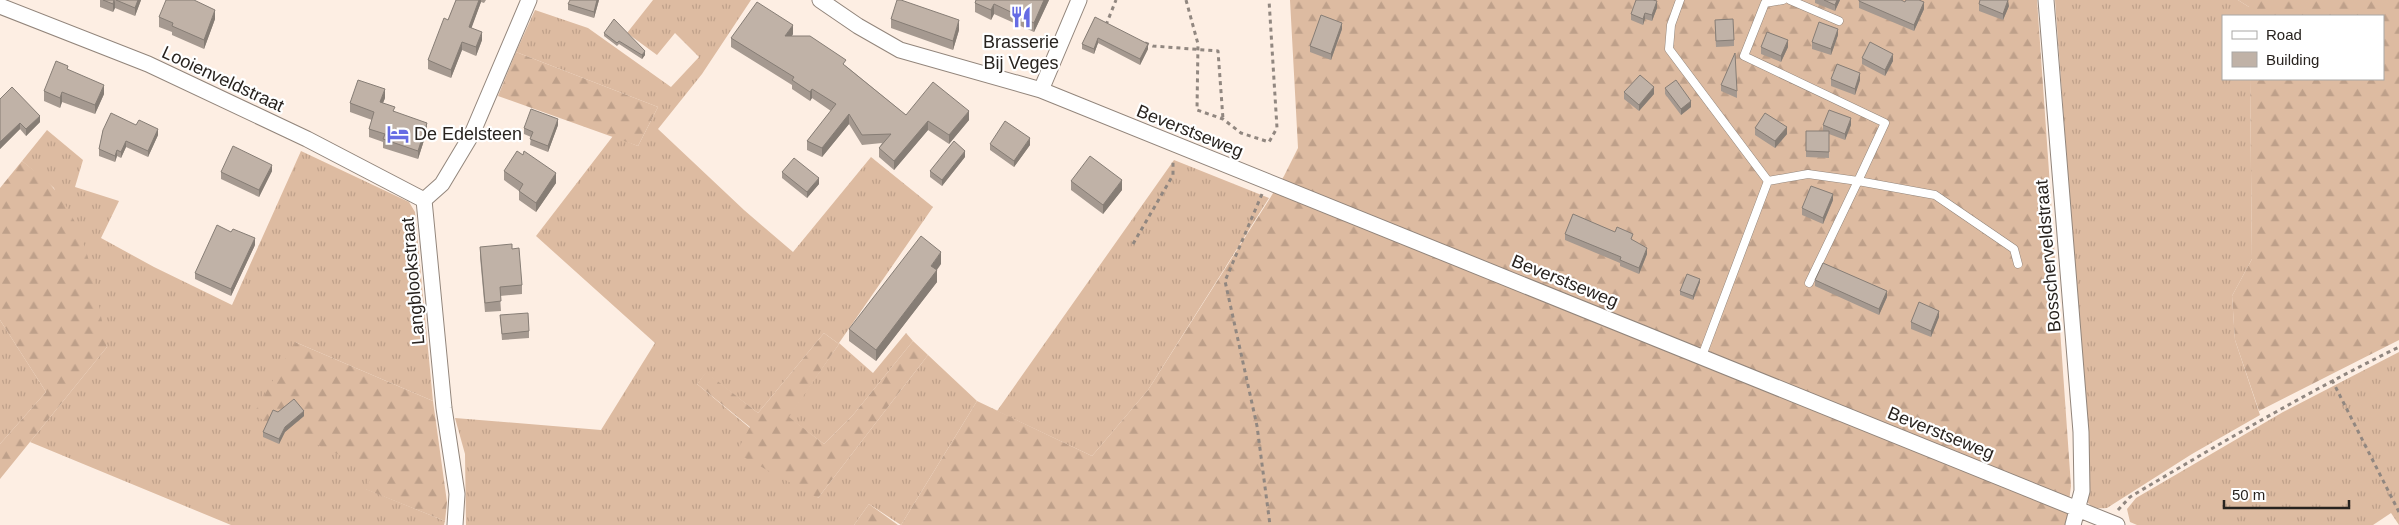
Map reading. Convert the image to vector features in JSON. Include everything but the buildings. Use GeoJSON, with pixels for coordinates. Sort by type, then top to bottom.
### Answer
{"type":"FeatureCollection","features":[{"type":"Feature","properties":{"kind":"street","name":"Langblookstraat"},"geometry":{"type":"LineString","coordinates":[[455,525],[457,494],[444,408],[424,200],[442,184],[472,134],[529,0]]}},
{"type":"Feature","properties":{"kind":"street","name":"Beverstseweg"},"geometry":{"type":"LineString","coordinates":[[820,0],[858,26],[900,50],[1041,90],[2112,523]]}},
{"type":"Feature","properties":{"kind":"street"},"geometry":{"type":"LineString","coordinates":[[1041,90],[1079,0]]}},
{"type":"Feature","properties":{"kind":"street","name":"Bosscherveldstraat"},"geometry":{"type":"LineString","coordinates":[[2046,0],[2081,432],[2082,491],[2073,525]]}},
{"type":"Feature","properties":{"kind":"street","name":"Looienveldstraat"},"geometry":{"type":"LineString","coordinates":[[0,6],[148,64],[307,139],[424,200]]}},
{"type":"Feature","properties":{"kind":"lane"},"geometry":{"type":"LineString","coordinates":[[1680,0],[1671,25],[1669,49],[1768,181]]}},
{"type":"Feature","properties":{"kind":"lane"},"geometry":{"type":"LineString","coordinates":[[1783,0],[1765,3],[1744,56],[1885,123],[1809,283]]}},
{"type":"Feature","properties":{"kind":"lane"},"geometry":{"type":"LineString","coordinates":[[1790,0],[1839,22]]}},
{"type":"Feature","properties":{"kind":"lane"},"geometry":{"type":"LineString","coordinates":[[1768,181],[1808,174],[1935,195],[2014,249],[2018,264]]}},
{"type":"Feature","properties":{"kind":"lane"},"geometry":{"type":"LineString","coordinates":[[1702,356],[1768,181]]}},
{"type":"Feature","properties":{"kind":"path"},"geometry":{"type":"LineString","coordinates":[[1106,26],[1116,0]]}},
{"type":"Feature","properties":{"kind":"path"},"geometry":{"type":"LineString","coordinates":[[1186,0],[1198,51],[1197,110],[1223,119],[1241,133],[1269,142],[1276,128],[1269,0]]}},
{"type":"Feature","properties":{"kind":"path"},"geometry":{"type":"LineString","coordinates":[[1098,22],[1113,29]]}},
{"type":"Feature","properties":{"kind":"path"},"geometry":{"type":"LineString","coordinates":[[1144,42],[1153,46],[1198,51],[1218,51],[1223,119]]}},
{"type":"Feature","properties":{"kind":"path"},"geometry":{"type":"LineString","coordinates":[[1133,244],[1173,175],[1172,144]]}},
{"type":"Feature","properties":{"kind":"path"},"geometry":{"type":"LineString","coordinates":[[1268,182],[1225,281],[1257,426],[1270,525]]}},
{"type":"Feature","properties":{"kind":"path"},"geometry":{"type":"LineString","coordinates":[[2112,523],[2130,496],[2332,380],[2399,347]]}},
{"type":"Feature","properties":{"kind":"path"},"geometry":{"type":"LineString","coordinates":[[2332,380],[2399,512]]}},
{"type":"Feature","properties":{"kind":"green space"},"geometry":{"type":"Polygon","coordinates":[[[653,0],[751,0],[702,74],[658,129],[744,210],[793,252],[871,157],[933,207],[839,343],[873,373],[906,333],[913,341],[853,415],[824,444],[788,417],[839,344],[824,333],[758,413],[706,373],[697,384],[750,428],[818,498],[928,355],[977,401],[901,525],[869,504],[854,525],[466,525],[465,454],[455,418],[601,430],[655,343],[536,236],[613,136],[638,146],[658,107],[516,52],[535,10],[588,28],[671,87],[699,57],[675,33],[657,55],[627,33],[653,0]]]}},
{"type":"Feature","properties":{"kind":"green space"},"geometry":{"type":"Polygon","coordinates":[[[1290,0],[2037,0],[2071,486],[2066,525],[901,525],[977,401],[1092,456],[1148,390],[1284,176],[1298,148],[1290,0]]]}},
{"type":"Feature","properties":{"kind":"green space"},"geometry":{"type":"Polygon","coordinates":[[[2055,0],[2238,0],[2249,7],[2249,15],[2222,15],[2222,80],[2250,80],[2252,259],[2232,296],[2235,340],[2260,415],[2192,454],[2107,508],[2099,508],[2089,504],[2085,497],[2086,415],[2055,0]]]}},
{"type":"Feature","properties":{"kind":"green space"},"geometry":{"type":"Polygon","coordinates":[[[2238,0],[2399,0],[2399,340],[2259,411],[2235,340],[2232,296],[2252,259],[2250,80],[2384,80],[2384,15],[2249,15],[2249,7],[2238,0]]]}},
{"type":"Feature","properties":{"kind":"green space"},"geometry":{"type":"Polygon","coordinates":[[[516,52],[658,107],[638,146],[498,96],[516,52]]]}},
{"type":"Feature","properties":{"kind":"green space"},"geometry":{"type":"Polygon","coordinates":[[[47,130],[83,160],[75,187],[119,201],[101,238],[154,267],[232,305],[301,151],[409,202],[415,212],[433,401],[295,342],[375,471],[366,489],[445,521],[444,525],[231,525],[30,442],[107,347],[54,188],[22,161],[47,130]]]}},
{"type":"Feature","properties":{"kind":"green space"},"geometry":{"type":"Polygon","coordinates":[[[1174,160],[1269,198],[1148,390],[1092,456],[997,411],[1174,160]]]}},
{"type":"Feature","properties":{"kind":"green space"},"geometry":{"type":"Polygon","coordinates":[[[22,161],[51,185],[76,224],[90,264],[107,347],[0,479],[0,444],[46,392],[0,320],[0,188],[22,161]]]}},
{"type":"Feature","properties":{"kind":"green space"},"geometry":{"type":"Polygon","coordinates":[[[0,320],[46,392],[0,444],[0,320]]]}},
{"type":"Feature","properties":{"kind":"green space"},"geometry":{"type":"Polygon","coordinates":[[[824,333],[839,344],[789,417],[824,444],[853,415],[913,341],[928,355],[818,498],[736,453],[750,427],[697,384],[706,372],[758,413],[824,333]]]}},
{"type":"Feature","properties":{"kind":"green space"},"geometry":{"type":"Polygon","coordinates":[[[295,342],[433,401],[447,502],[445,521],[365,489],[374,471],[253,415],[295,342]]]}},
{"type":"Feature","properties":{"kind":"green space"},"geometry":{"type":"Polygon","coordinates":[[[2399,352],[2399,525],[2391,513],[2373,525],[2137,525],[2130,522],[2127,509],[2136,498],[2283,412],[2399,352]]]}},
{"type":"Feature","properties":{"kind":"green space"},"geometry":{"type":"Polygon","coordinates":[[[869,504],[898,525],[854,525],[869,504]]]}},
{"type":"Feature","properties":{"kind":"place","name":"Brasserie Bij Veges"},"geometry":{"type":"Point","coordinates":[1021,17]}},
{"type":"Feature","properties":{"kind":"place","name":"De Edelsteen"},"geometry":{"type":"Point","coordinates":[398,134]}}]}
